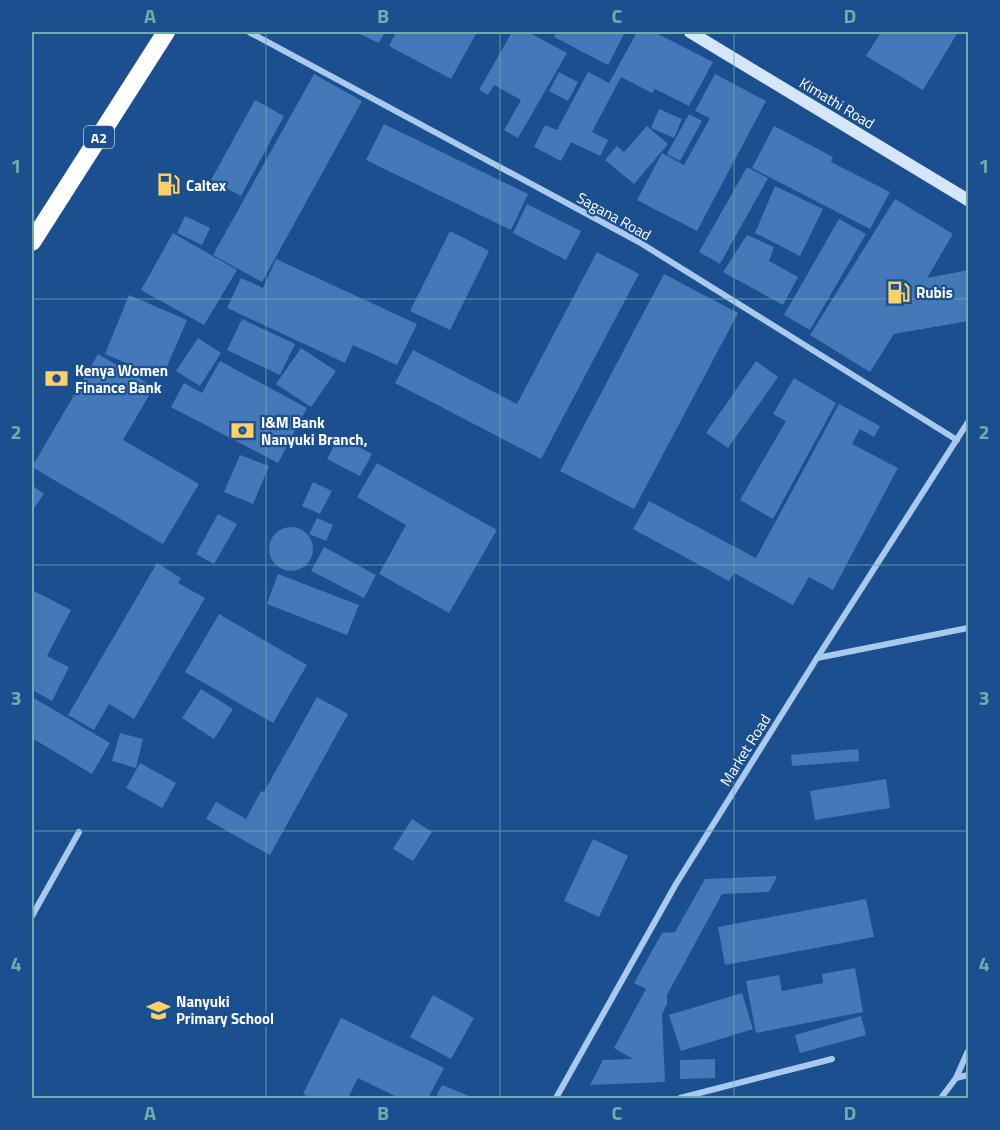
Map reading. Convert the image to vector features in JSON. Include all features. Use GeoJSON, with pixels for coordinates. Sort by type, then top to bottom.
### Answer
{"type":"FeatureCollection","features":[{"type":"Feature","properties":{"kind":"highway","name":"A2"},"geometry":{"type":"LineString","coordinates":[[32,243],[166,32]]}},
{"type":"Feature","properties":{"kind":"street","name":"Sagana Road"},"geometry":{"type":"LineString","coordinates":[[249,32],[639,242],[957,440]]}},
{"type":"Feature","properties":{"kind":"street","name":"Kimathi Road"},"geometry":{"type":"LineString","coordinates":[[690,32],[969,200]]}},
{"type":"Feature","properties":{"kind":"street","name":"Market Road"},"geometry":{"type":"LineString","coordinates":[[556,1098],[676,884],[817,658],[969,422]]}},
{"type":"Feature","properties":{"kind":"street"},"geometry":{"type":"LineString","coordinates":[[817,658],[969,628]]}},
{"type":"Feature","properties":{"kind":"street"},"geometry":{"type":"LineString","coordinates":[[32,916],[79,832]]}},
{"type":"Feature","properties":{"kind":"street"},"geometry":{"type":"LineString","coordinates":[[941,1098],[956,1078],[969,1051]]}},
{"type":"Feature","properties":{"kind":"street"},"geometry":{"type":"LineString","coordinates":[[680,1098],[832,1059]]}},
{"type":"Feature","properties":{"kind":"street"},"geometry":{"type":"LineString","coordinates":[[956,1078],[969,1075]]}},
{"type":"Feature","properties":{"kind":"building"},"geometry":{"type":"Polygon","coordinates":[[[355,32],[385,32],[379,43],[355,32]]]}},
{"type":"Feature","properties":{"kind":"building"},"geometry":{"type":"Polygon","coordinates":[[[396,32],[477,32],[451,79],[389,46],[396,32]]]}},
{"type":"Feature","properties":{"kind":"building"},"geometry":{"type":"Polygon","coordinates":[[[512,32],[528,32],[567,53],[518,138],[504,130],[521,100],[494,85],[488,95],[479,90],[512,32]]]}},
{"type":"Feature","properties":{"kind":"building"},"geometry":{"type":"Polygon","coordinates":[[[556,32],[625,32],[608,65],[554,37],[556,32]]]}},
{"type":"Feature","properties":{"kind":"building"},"geometry":{"type":"Polygon","coordinates":[[[637,32],[654,32],[713,62],[689,106],[655,89],[652,93],[621,77],[592,132],[608,140],[600,156],[571,142],[561,161],[534,147],[545,125],[557,130],[588,72],[609,83],[637,32]]]}},
{"type":"Feature","properties":{"kind":"building"},"geometry":{"type":"Polygon","coordinates":[[[881,32],[958,32],[923,90],[866,56],[881,32]]]}},
{"type":"Feature","properties":{"kind":"building"},"geometry":{"type":"Polygon","coordinates":[[[559,72],[578,82],[568,101],[549,91],[559,72]]]}},
{"type":"Feature","properties":{"kind":"building"},"geometry":{"type":"Polygon","coordinates":[[[314,74],[362,101],[262,282],[213,255],[314,74]]]}},
{"type":"Feature","properties":{"kind":"building"},"geometry":{"type":"Polygon","coordinates":[[[715,74],[766,101],[697,231],[637,200],[662,153],[684,165],[710,118],[695,111],[715,74]]]}},
{"type":"Feature","properties":{"kind":"building"},"geometry":{"type":"Polygon","coordinates":[[[255,100],[284,116],[241,196],[211,180],[255,100]]]}},
{"type":"Feature","properties":{"kind":"building"},"geometry":{"type":"Polygon","coordinates":[[[659,109],[682,119],[674,138],[651,128],[659,109]]]}},
{"type":"Feature","properties":{"kind":"building"},"geometry":{"type":"Polygon","coordinates":[[[689,114],[702,121],[680,161],[667,154],[689,114]]]}},
{"type":"Feature","properties":{"kind":"building"},"geometry":{"type":"Polygon","coordinates":[[[384,124],[528,194],[511,230],[366,160],[384,124]]]}},
{"type":"Feature","properties":{"kind":"building"},"geometry":{"type":"Polygon","coordinates":[[[647,126],[668,144],[634,184],[605,160],[617,146],[624,152],[647,126]]]}},
{"type":"Feature","properties":{"kind":"building"},"geometry":{"type":"Polygon","coordinates":[[[774,126],[833,157],[831,162],[890,192],[870,229],[752,168],[774,126]]]}},
{"type":"Feature","properties":{"kind":"building"},"geometry":{"type":"Polygon","coordinates":[[[747,167],[768,178],[720,264],[699,252],[747,167]]]}},
{"type":"Feature","properties":{"kind":"building"},"geometry":{"type":"Polygon","coordinates":[[[775,186],[823,209],[800,256],[755,233],[775,186]]]}},
{"type":"Feature","properties":{"kind":"building"},"geometry":{"type":"Polygon","coordinates":[[[895,199],[953,234],[927,278],[968,270],[968,321],[894,334],[870,372],[810,335],[895,199]]]}},
{"type":"Feature","properties":{"kind":"building"},"geometry":{"type":"Polygon","coordinates":[[[527,204],[581,231],[566,260],[513,233],[527,204]]]}},
{"type":"Feature","properties":{"kind":"building"},"geometry":{"type":"Polygon","coordinates":[[[185,216],[210,228],[202,245],[177,233],[185,216]]]}},
{"type":"Feature","properties":{"kind":"building"},"geometry":{"type":"Polygon","coordinates":[[[839,219],[866,234],[810,330],[784,315],[839,219]]]}},
{"type":"Feature","properties":{"kind":"building"},"geometry":{"type":"Polygon","coordinates":[[[450,231],[489,251],[450,330],[410,311],[450,231]]]}},
{"type":"Feature","properties":{"kind":"building"},"geometry":{"type":"Polygon","coordinates":[[[173,233],[237,270],[204,325],[141,290],[173,233]]]}},
{"type":"Feature","properties":{"kind":"building"},"geometry":{"type":"Polygon","coordinates":[[[747,235],[774,247],[769,261],[798,277],[783,305],[723,272],[747,235]]]}},
{"type":"Feature","properties":{"kind":"building"},"geometry":{"type":"Polygon","coordinates":[[[597,252],[639,274],[541,459],[395,383],[413,350],[517,404],[597,252]]]}},
{"type":"Feature","properties":{"kind":"building"},"geometry":{"type":"Polygon","coordinates":[[[276,259],[417,324],[397,365],[353,345],[345,363],[227,308],[241,278],[263,288],[276,259]]]}},
{"type":"Feature","properties":{"kind":"building"},"geometry":{"type":"Polygon","coordinates":[[[664,274],[738,313],[634,509],[560,471],[664,274]]]}},
{"type":"Feature","properties":{"kind":"building"},"geometry":{"type":"Polygon","coordinates":[[[129,295],[187,320],[162,378],[105,354],[129,295]]]}},
{"type":"Feature","properties":{"kind":"building"},"geometry":{"type":"Polygon","coordinates":[[[242,319],[295,344],[280,375],[227,350],[242,319]]]}},
{"type":"Feature","properties":{"kind":"building"},"geometry":{"type":"Polygon","coordinates":[[[198,338],[221,353],[200,386],[176,371],[198,338]]]}},
{"type":"Feature","properties":{"kind":"building"},"geometry":{"type":"Polygon","coordinates":[[[301,348],[336,371],[311,407],[276,384],[301,348]]]}},
{"type":"Feature","properties":{"kind":"building"},"geometry":{"type":"Polygon","coordinates":[[[98,354],[154,387],[123,440],[199,484],[163,544],[32,467],[98,354]]]}},
{"type":"Feature","properties":{"kind":"building"},"geometry":{"type":"Polygon","coordinates":[[[220,361],[307,408],[278,463],[171,407],[184,383],[202,393],[220,361]]]}},
{"type":"Feature","properties":{"kind":"building"},"geometry":{"type":"Polygon","coordinates":[[[756,361],[778,377],[728,448],[706,433],[756,361]]]}},
{"type":"Feature","properties":{"kind":"building"},"geometry":{"type":"Polygon","coordinates":[[[794,378],[836,403],[773,519],[740,500],[786,421],[773,414],[794,378]]]}},
{"type":"Feature","properties":{"kind":"building"},"geometry":{"type":"Polygon","coordinates":[[[839,404],[880,426],[874,437],[860,429],[852,444],[898,468],[833,590],[809,577],[793,605],[734,573],[729,581],[633,529],[649,501],[756,558],[839,404]]]}},
{"type":"Feature","properties":{"kind":"building"},"geometry":{"type":"Polygon","coordinates":[[[339,436],[372,454],[360,476],[327,459],[339,436]]]}},
{"type":"Feature","properties":{"kind":"building"},"geometry":{"type":"Polygon","coordinates":[[[240,455],[269,466],[253,504],[224,492],[240,455]]]}},
{"type":"Feature","properties":{"kind":"building"},"geometry":{"type":"Polygon","coordinates":[[[377,463],[497,530],[449,613],[379,574],[406,525],[357,497],[377,463]]]}},
{"type":"Feature","properties":{"kind":"building"},"geometry":{"type":"Polygon","coordinates":[[[313,482],[332,491],[320,514],[302,506],[313,482]]]}},
{"type":"Feature","properties":{"kind":"building"},"geometry":{"type":"Polygon","coordinates":[[[32,485],[44,494],[34,508],[32,506],[32,485]]]}},
{"type":"Feature","properties":{"kind":"building"},"geometry":{"type":"Polygon","coordinates":[[[218,514],[237,524],[214,564],[196,554],[218,514]]]}},
{"type":"Feature","properties":{"kind":"building"},"geometry":{"type":"Polygon","coordinates":[[[317,518],[333,525],[326,541],[309,534],[317,518]]]}},
{"type":"Feature","properties":{"kind":"building"},"geometry":{"type":"Polygon","coordinates":[[[291,527],[307,533],[313,549],[307,565],[291,571],[275,565],[269,549],[275,533],[291,527]]]}},
{"type":"Feature","properties":{"kind":"building"},"geometry":{"type":"Polygon","coordinates":[[[324,547],[376,575],[364,598],[311,571],[324,547]]]}},
{"type":"Feature","properties":{"kind":"building"},"geometry":{"type":"Polygon","coordinates":[[[157,563],[181,578],[178,583],[205,598],[134,719],[109,704],[94,730],[68,715],[157,563]]]}},
{"type":"Feature","properties":{"kind":"building"},"geometry":{"type":"Polygon","coordinates":[[[278,574],[359,605],[347,635],[267,604],[278,574]]]}},
{"type":"Feature","properties":{"kind":"building"},"geometry":{"type":"Polygon","coordinates":[[[32,590],[71,610],[47,656],[69,667],[52,701],[32,690],[32,590]]]}},
{"type":"Feature","properties":{"kind":"building"},"geometry":{"type":"Polygon","coordinates":[[[219,614],[307,665],[273,723],[185,672],[219,614]]]}},
{"type":"Feature","properties":{"kind":"building"},"geometry":{"type":"Polygon","coordinates":[[[201,689],[233,709],[214,739],[182,718],[201,689]]]}},
{"type":"Feature","properties":{"kind":"building"},"geometry":{"type":"Polygon","coordinates":[[[32,697],[110,743],[92,774],[32,738],[32,697]]]}},
{"type":"Feature","properties":{"kind":"building"},"geometry":{"type":"Polygon","coordinates":[[[317,697],[348,714],[270,855],[206,819],[216,802],[246,819],[261,791],[264,792],[317,697]]]}},
{"type":"Feature","properties":{"kind":"building"},"geometry":{"type":"Polygon","coordinates":[[[120,733],[143,739],[136,768],[112,761],[120,733]]]}},
{"type":"Feature","properties":{"kind":"building"},"geometry":{"type":"Polygon","coordinates":[[[858,749],[859,761],[792,766],[791,755],[858,749]]]}},
{"type":"Feature","properties":{"kind":"building"},"geometry":{"type":"Polygon","coordinates":[[[140,763],[176,783],[162,808],[126,788],[140,763]]]}},
{"type":"Feature","properties":{"kind":"building"},"geometry":{"type":"Polygon","coordinates":[[[886,779],[890,808],[815,820],[810,791],[886,779]]]}},
{"type":"Feature","properties":{"kind":"building"},"geometry":{"type":"Polygon","coordinates":[[[412,819],[432,832],[413,861],[393,849],[412,819]]]}},
{"type":"Feature","properties":{"kind":"building"},"geometry":{"type":"Polygon","coordinates":[[[593,839],[628,856],[599,917],[564,901],[593,839]]]}},
{"type":"Feature","properties":{"kind":"building"},"geometry":{"type":"Polygon","coordinates":[[[777,876],[769,892],[722,894],[667,995],[667,1004],[662,1014],[665,1082],[590,1085],[603,1060],[633,1059],[614,1048],[646,989],[634,983],[662,933],[675,932],[705,879],[777,876]]]}},
{"type":"Feature","properties":{"kind":"building"},"geometry":{"type":"Polygon","coordinates":[[[866,899],[874,937],[725,965],[718,927],[866,899]]]}},
{"type":"Feature","properties":{"kind":"building"},"geometry":{"type":"Polygon","coordinates":[[[855,968],[863,1012],[756,1033],[746,981],[779,975],[782,991],[823,983],[822,974],[855,968]]]}},
{"type":"Feature","properties":{"kind":"building"},"geometry":{"type":"Polygon","coordinates":[[[742,993],[753,1029],[681,1051],[669,1015],[742,993]]]}},
{"type":"Feature","properties":{"kind":"building"},"geometry":{"type":"Polygon","coordinates":[[[433,995],[474,1018],[451,1059],[410,1037],[433,995]]]}},
{"type":"Feature","properties":{"kind":"building"},"geometry":{"type":"Polygon","coordinates":[[[861,1016],[866,1035],[800,1053],[795,1035],[861,1016]]]}},
{"type":"Feature","properties":{"kind":"building"},"geometry":{"type":"Polygon","coordinates":[[[341,1018],[444,1068],[428,1098],[399,1098],[358,1078],[348,1098],[311,1098],[303,1094],[341,1018]]]}},
{"type":"Feature","properties":{"kind":"building"},"geometry":{"type":"Polygon","coordinates":[[[715,1059],[715,1078],[680,1079],[680,1060],[715,1059]]]}},
{"type":"Feature","properties":{"kind":"building"},"geometry":{"type":"Polygon","coordinates":[[[442,1085],[474,1098],[435,1098],[442,1085]]]}},
{"type":"Feature","properties":{"kind":"place","name":"Caltex"},"geometry":{"type":"Point","coordinates":[168,185]}},
{"type":"Feature","properties":{"kind":"place","name":"Rubis"},"geometry":{"type":"Point","coordinates":[898,292]}},
{"type":"Feature","properties":{"kind":"place","name":"Kenya Women Finance Bank"},"geometry":{"type":"Point","coordinates":[57,379]}},
{"type":"Feature","properties":{"kind":"place","name":"I&M Bank Nanyuki Branch,"},"geometry":{"type":"Point","coordinates":[243,431]}},
{"type":"Feature","properties":{"kind":"place","name":"Nanyuki Primary School"},"geometry":{"type":"Point","coordinates":[158,1010]}}]}
